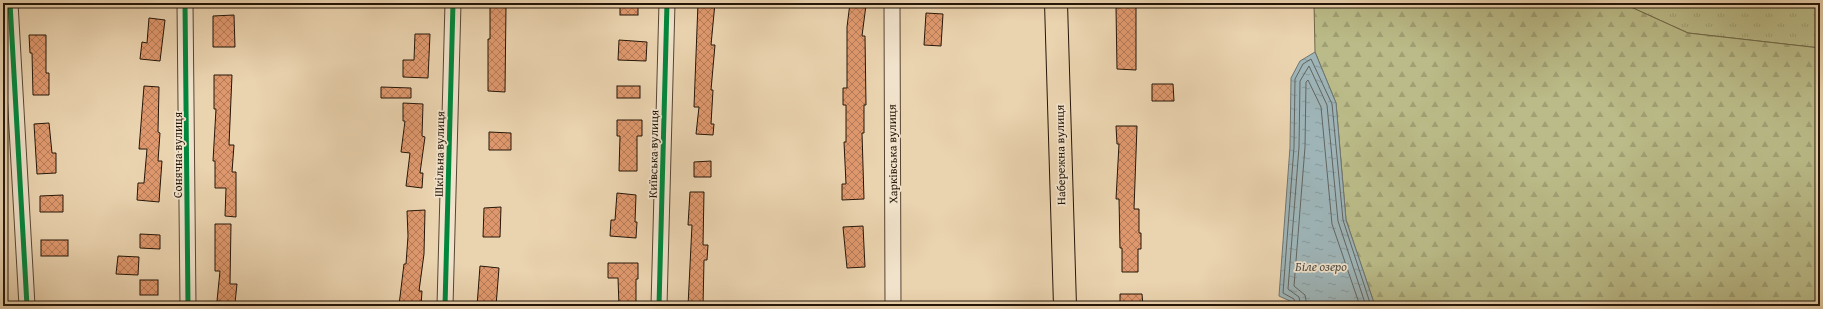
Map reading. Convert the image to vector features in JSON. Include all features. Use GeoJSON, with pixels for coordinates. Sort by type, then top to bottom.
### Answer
{"type":"FeatureCollection","features":[{"type":"Feature","properties":{"kind":"main road","name":"Набережна вулиця"},"geometry":{"type":"LineString","coordinates":[[1056,3],[1065,306]]}},
{"type":"Feature","properties":{"kind":"street"},"geometry":{"type":"LineString","coordinates":[[10,3],[27,306]]}},
{"type":"Feature","properties":{"kind":"street","name":"Сонячна вулиця"},"geometry":{"type":"LineString","coordinates":[[185,3],[188,306]]}},
{"type":"Feature","properties":{"kind":"street","name":"Шкільна вулиця"},"geometry":{"type":"LineString","coordinates":[[445,306],[453,3]]}},
{"type":"Feature","properties":{"kind":"street","name":"Київська вулиця"},"geometry":{"type":"LineString","coordinates":[[659,306],[666,3]]}},
{"type":"Feature","properties":{"kind":"street","name":"Харківська вулиця"},"geometry":{"type":"LineString","coordinates":[[892,3],[893,306]]}},
{"type":"Feature","properties":{"kind":"green space"},"geometry":{"type":"Polygon","coordinates":[[[1314,3],[1622,3],[1688,33],[1820,48],[1820,306],[1375,306],[1346,220],[1336,103],[1315,52],[1314,3]]]}},
{"type":"Feature","properties":{"kind":"green space"},"geometry":{"type":"Polygon","coordinates":[[[1622,3],[1820,3],[1820,48],[1688,33],[1622,3]]]}},
{"type":"Feature","properties":{"kind":"water","name":"Біле озеро"},"geometry":{"type":"Polygon","coordinates":[[[1315,52],[1336,103],[1346,220],[1375,306],[1292,306],[1292,302],[1279,296],[1290,147],[1291,78],[1300,61],[1315,52]]]}},
{"type":"Feature","properties":{"kind":"building"},"geometry":{"type":"Polygon","coordinates":[[[620,3],[638,3],[638,15],[620,15],[620,3]]]}},
{"type":"Feature","properties":{"kind":"building"},"geometry":{"type":"Polygon","coordinates":[[[698,3],[715,3],[711,45],[715,45],[711,90],[713,90],[711,124],[714,124],[713,135],[696,134],[699,107],[694,107],[698,3]]]}},
{"type":"Feature","properties":{"kind":"building"},"geometry":{"type":"Polygon","coordinates":[[[850,3],[866,5],[862,36],[865,36],[866,105],[864,105],[864,133],[862,133],[864,199],[842,200],[842,184],[846,184],[844,142],[846,142],[846,105],[843,105],[843,88],[847,88],[847,27],[850,3]]]}},
{"type":"Feature","properties":{"kind":"building"},"geometry":{"type":"Polygon","coordinates":[[[490,6],[506,6],[505,92],[488,91],[488,39],[490,39],[490,6]]]}},
{"type":"Feature","properties":{"kind":"building"},"geometry":{"type":"Polygon","coordinates":[[[1136,6],[1136,70],[1117,69],[1116,8],[1136,6]]]}},
{"type":"Feature","properties":{"kind":"building"},"geometry":{"type":"Polygon","coordinates":[[[926,13],[943,14],[941,46],[924,45],[926,13]]]}},
{"type":"Feature","properties":{"kind":"building"},"geometry":{"type":"Polygon","coordinates":[[[234,15],[235,47],[213,47],[213,16],[234,15]]]}},
{"type":"Feature","properties":{"kind":"building"},"geometry":{"type":"Polygon","coordinates":[[[149,18],[165,20],[160,61],[140,59],[142,42],[147,43],[149,18]]]}},
{"type":"Feature","properties":{"kind":"building"},"geometry":{"type":"Polygon","coordinates":[[[415,34],[430,34],[428,78],[403,77],[403,60],[414,60],[415,34]]]}},
{"type":"Feature","properties":{"kind":"building"},"geometry":{"type":"Polygon","coordinates":[[[29,35],[46,35],[46,73],[49,73],[49,95],[33,95],[32,53],[30,53],[29,35]]]}},
{"type":"Feature","properties":{"kind":"building"},"geometry":{"type":"Polygon","coordinates":[[[619,40],[647,42],[646,61],[618,60],[619,40]]]}},
{"type":"Feature","properties":{"kind":"building"},"geometry":{"type":"Polygon","coordinates":[[[214,75],[232,75],[229,145],[234,145],[232,172],[236,172],[236,217],[225,216],[226,188],[215,188],[215,161],[213,161],[216,109],[214,109],[214,75]]]}},
{"type":"Feature","properties":{"kind":"building"},"geometry":{"type":"Polygon","coordinates":[[[1152,84],[1173,84],[1174,101],[1152,101],[1152,84]]]}},
{"type":"Feature","properties":{"kind":"building"},"geometry":{"type":"Polygon","coordinates":[[[144,86],[159,87],[158,132],[160,133],[158,161],[162,161],[159,202],[137,200],[138,183],[144,183],[147,149],[139,149],[144,86]]]}},
{"type":"Feature","properties":{"kind":"building"},"geometry":{"type":"Polygon","coordinates":[[[617,86],[640,86],[640,98],[617,98],[617,86]]]}},
{"type":"Feature","properties":{"kind":"building"},"geometry":{"type":"Polygon","coordinates":[[[381,87],[411,88],[411,98],[381,98],[381,87]]]}},
{"type":"Feature","properties":{"kind":"building"},"geometry":{"type":"Polygon","coordinates":[[[403,103],[423,104],[422,136],[425,137],[420,173],[423,173],[422,188],[406,186],[410,153],[401,152],[405,121],[403,121],[403,103]]]}},
{"type":"Feature","properties":{"kind":"building"},"geometry":{"type":"Polygon","coordinates":[[[617,120],[642,120],[642,136],[637,136],[637,171],[619,171],[620,136],[617,136],[617,120]]]}},
{"type":"Feature","properties":{"kind":"building"},"geometry":{"type":"Polygon","coordinates":[[[49,123],[52,153],[56,153],[56,173],[37,174],[34,124],[49,123]]]}},
{"type":"Feature","properties":{"kind":"building"},"geometry":{"type":"Polygon","coordinates":[[[1116,126],[1137,126],[1134,209],[1139,209],[1139,233],[1141,233],[1141,249],[1138,249],[1138,272],[1122,272],[1119,199],[1116,199],[1119,144],[1117,144],[1116,126]]]}},
{"type":"Feature","properties":{"kind":"building"},"geometry":{"type":"Polygon","coordinates":[[[489,132],[511,133],[511,150],[489,150],[489,132]]]}},
{"type":"Feature","properties":{"kind":"building"},"geometry":{"type":"Polygon","coordinates":[[[711,161],[711,177],[694,177],[694,162],[711,161]]]}},
{"type":"Feature","properties":{"kind":"building"},"geometry":{"type":"Polygon","coordinates":[[[690,192],[704,192],[703,245],[708,245],[707,260],[704,260],[703,306],[688,306],[692,225],[688,225],[690,192]]]}},
{"type":"Feature","properties":{"kind":"building"},"geometry":{"type":"Polygon","coordinates":[[[617,193],[636,195],[636,238],[610,236],[611,220],[615,220],[617,193]]]}},
{"type":"Feature","properties":{"kind":"building"},"geometry":{"type":"Polygon","coordinates":[[[63,195],[63,212],[40,212],[40,196],[63,195]]]}},
{"type":"Feature","properties":{"kind":"building"},"geometry":{"type":"Polygon","coordinates":[[[501,207],[500,237],[483,237],[484,208],[501,207]]]}},
{"type":"Feature","properties":{"kind":"building"},"geometry":{"type":"Polygon","coordinates":[[[425,210],[424,254],[419,291],[422,291],[421,306],[399,305],[404,264],[406,264],[408,236],[407,211],[425,210]]]}},
{"type":"Feature","properties":{"kind":"building"},"geometry":{"type":"Polygon","coordinates":[[[215,224],[231,224],[230,284],[237,284],[235,303],[217,301],[220,271],[215,271],[215,224]]]}},
{"type":"Feature","properties":{"kind":"building"},"geometry":{"type":"Polygon","coordinates":[[[863,226],[865,267],[847,268],[843,227],[863,226]]]}},
{"type":"Feature","properties":{"kind":"building"},"geometry":{"type":"Polygon","coordinates":[[[140,234],[160,235],[160,249],[140,248],[140,234]]]}},
{"type":"Feature","properties":{"kind":"building"},"geometry":{"type":"Polygon","coordinates":[[[41,240],[68,240],[68,256],[41,256],[41,240]]]}},
{"type":"Feature","properties":{"kind":"building"},"geometry":{"type":"Polygon","coordinates":[[[118,256],[139,257],[138,275],[116,274],[118,256]]]}},
{"type":"Feature","properties":{"kind":"building"},"geometry":{"type":"Polygon","coordinates":[[[608,263],[638,263],[638,279],[636,279],[636,306],[619,306],[618,278],[608,278],[608,263]]]}},
{"type":"Feature","properties":{"kind":"building"},"geometry":{"type":"Polygon","coordinates":[[[480,266],[499,268],[496,306],[477,306],[480,266]]]}},
{"type":"Feature","properties":{"kind":"building"},"geometry":{"type":"Polygon","coordinates":[[[140,280],[158,280],[158,295],[140,295],[140,280]]]}},
{"type":"Feature","properties":{"kind":"building"},"geometry":{"type":"Polygon","coordinates":[[[1120,294],[1142,294],[1143,306],[1120,306],[1120,294]]]}},
{"type":"Feature","properties":{"kind":"cycle path"},"geometry":{"type":"LineString","coordinates":[[10,3],[27,306]]}},
{"type":"Feature","properties":{"kind":"cycle path"},"geometry":{"type":"LineString","coordinates":[[185,3],[188,306]]}},
{"type":"Feature","properties":{"kind":"cycle path"},"geometry":{"type":"LineString","coordinates":[[445,306],[453,3]]}},
{"type":"Feature","properties":{"kind":"cycle path"},"geometry":{"type":"LineString","coordinates":[[659,306],[667,3]]}}]}
